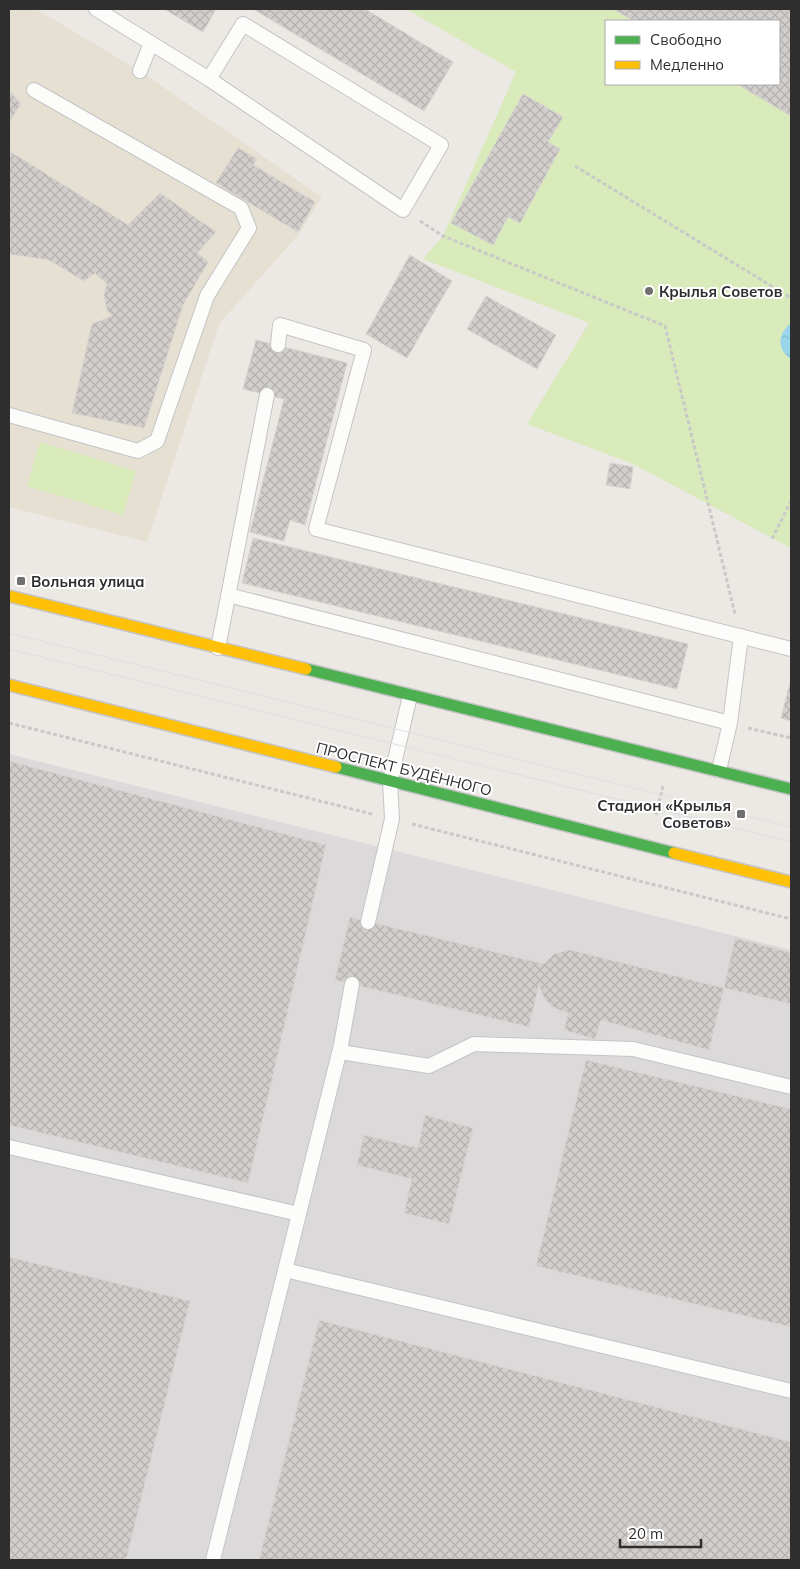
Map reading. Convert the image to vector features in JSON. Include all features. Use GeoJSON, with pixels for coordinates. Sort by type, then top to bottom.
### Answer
{"type":"FeatureCollection","features":[{"type":"Feature","properties":{"kind":"main road"},"geometry":{"type":"LineString","coordinates":[[9,596],[791,789]]}},
{"type":"Feature","properties":{"kind":"main road","name":"ПРОСПЕКТ БУДЁННОГО"},"geometry":{"type":"LineString","coordinates":[[9,685],[791,882]]}},
{"type":"Feature","properties":{"kind":"lane"},"geometry":{"type":"LineString","coordinates":[[96,9],[209,79],[403,210],[442,145],[243,24],[209,79]]}},
{"type":"Feature","properties":{"kind":"lane"},"geometry":{"type":"LineString","coordinates":[[140,71],[151,43]]}},
{"type":"Feature","properties":{"kind":"lane"},"geometry":{"type":"LineString","coordinates":[[9,415],[138,451],[157,441],[207,296],[249,228],[241,208],[34,90]]}},
{"type":"Feature","properties":{"kind":"lane"},"geometry":{"type":"LineString","coordinates":[[278,345],[280,325],[364,350],[316,529],[791,649]]}},
{"type":"Feature","properties":{"kind":"lane"},"geometry":{"type":"LineString","coordinates":[[218,648],[266,395]]}},
{"type":"Feature","properties":{"kind":"lane"},"geometry":{"type":"LineString","coordinates":[[228,595],[730,723]]}},
{"type":"Feature","properties":{"kind":"lane"},"geometry":{"type":"LineString","coordinates":[[719,770],[730,723],[740,636]]}},
{"type":"Feature","properties":{"kind":"lane"},"geometry":{"type":"LineString","coordinates":[[368,922],[392,819],[390,781],[410,696]]}},
{"type":"Feature","properties":{"kind":"lane"},"geometry":{"type":"LineString","coordinates":[[213,1560],[340,1052],[352,984]]}},
{"type":"Feature","properties":{"kind":"lane"},"geometry":{"type":"LineString","coordinates":[[340,1052],[429,1066],[474,1044],[633,1049],[791,1087]]}},
{"type":"Feature","properties":{"kind":"lane"},"geometry":{"type":"LineString","coordinates":[[9,1147],[299,1214]]}},
{"type":"Feature","properties":{"kind":"lane"},"geometry":{"type":"LineString","coordinates":[[285,1270],[791,1391]]}},
{"type":"Feature","properties":{"kind":"path"},"geometry":{"type":"LineString","coordinates":[[574,166],[791,298]]}},
{"type":"Feature","properties":{"kind":"path"},"geometry":{"type":"LineString","coordinates":[[403,210],[443,236],[665,326],[740,636]]}},
{"type":"Feature","properties":{"kind":"path"},"geometry":{"type":"LineString","coordinates":[[772,539],[791,501]]}},
{"type":"Feature","properties":{"kind":"path"},"geometry":{"type":"LineString","coordinates":[[730,723],[791,738]]}},
{"type":"Feature","properties":{"kind":"path"},"geometry":{"type":"LineString","coordinates":[[656,815],[663,784]]}},
{"type":"Feature","properties":{"kind":"shaded area"},"geometry":{"type":"Polygon","coordinates":[[[9,9],[36,9],[140,71],[322,197],[299,234],[219,324],[147,542],[9,507],[9,9]]]}},
{"type":"Feature","properties":{"kind":"shaded area"},"geometry":{"type":"Polygon","coordinates":[[[9,754],[791,950],[791,1560],[9,1560],[9,754]]]}},
{"type":"Feature","properties":{"kind":"green space","name":"Крылья Советов"},"geometry":{"type":"Polygon","coordinates":[[[406,9],[791,9],[791,548],[633,464],[527,424],[589,323],[423,259],[443,236],[516,72],[406,9]]]}},
{"type":"Feature","properties":{"kind":"green space"},"geometry":{"type":"Polygon","coordinates":[[[40,442],[136,471],[123,515],[27,486],[40,442]]]}},
{"type":"Feature","properties":{"kind":"water"},"geometry":{"type":"Polygon","coordinates":[[[791,323],[791,359],[783,351],[780,341],[783,331],[791,323]]]}},
{"type":"Feature","properties":{"kind":"building"},"geometry":{"type":"Polygon","coordinates":[[[164,9],[216,9],[203,32],[164,9]]]}},
{"type":"Feature","properties":{"kind":"building"},"geometry":{"type":"Polygon","coordinates":[[[253,9],[365,9],[453,62],[424,111],[253,9]]]}},
{"type":"Feature","properties":{"kind":"building"},"geometry":{"type":"Polygon","coordinates":[[[613,9],[791,9],[791,116],[739,85],[780,85],[780,20],[632,20],[613,9]]]}},
{"type":"Feature","properties":{"kind":"building"},"geometry":{"type":"Polygon","coordinates":[[[9,90],[21,104],[9,122],[9,90]]]}},
{"type":"Feature","properties":{"kind":"building"},"geometry":{"type":"Polygon","coordinates":[[[523,94],[563,117],[548,142],[560,149],[520,223],[508,217],[493,245],[451,223],[523,94]]]}},
{"type":"Feature","properties":{"kind":"building"},"geometry":{"type":"Polygon","coordinates":[[[238,148],[257,159],[253,165],[315,202],[298,232],[216,183],[238,148]]]}},
{"type":"Feature","properties":{"kind":"building"},"geometry":{"type":"Polygon","coordinates":[[[9,151],[128,225],[160,193],[216,232],[197,253],[208,262],[183,305],[144,428],[72,413],[92,324],[112,316],[107,310],[104,295],[107,284],[95,273],[84,281],[49,260],[9,254],[9,151]]]}},
{"type":"Feature","properties":{"kind":"building"},"geometry":{"type":"Polygon","coordinates":[[[410,255],[452,281],[407,358],[366,334],[410,255]]]}},
{"type":"Feature","properties":{"kind":"building"},"geometry":{"type":"Polygon","coordinates":[[[486,296],[556,335],[537,369],[467,329],[486,296]]]}},
{"type":"Feature","properties":{"kind":"building"},"geometry":{"type":"Polygon","coordinates":[[[256,340],[347,363],[305,525],[290,520],[284,541],[250,532],[284,399],[243,389],[256,340]]]}},
{"type":"Feature","properties":{"kind":"building"},"geometry":{"type":"Polygon","coordinates":[[[610,463],[633,467],[630,489],[606,485],[610,463]]]}},
{"type":"Feature","properties":{"kind":"building"},"geometry":{"type":"Polygon","coordinates":[[[253,538],[688,644],[677,689],[242,583],[253,538]]]}},
{"type":"Feature","properties":{"kind":"building"},"geometry":{"type":"Polygon","coordinates":[[[791,679],[791,721],[781,718],[791,679]]]}},
{"type":"Feature","properties":{"kind":"building"},"geometry":{"type":"Polygon","coordinates":[[[9,761],[326,845],[248,1183],[9,1125],[9,761]]]}},
{"type":"Feature","properties":{"kind":"building"},"geometry":{"type":"Polygon","coordinates":[[[350,917],[544,964],[554,954],[570,950],[724,988],[709,1050],[601,1020],[595,1039],[564,1030],[568,1013],[552,1007],[544,998],[539,984],[529,1027],[335,980],[350,917]]]}},
{"type":"Feature","properties":{"kind":"building"},"geometry":{"type":"Polygon","coordinates":[[[735,938],[791,953],[791,1004],[724,988],[735,938]]]}},
{"type":"Feature","properties":{"kind":"building"},"geometry":{"type":"Polygon","coordinates":[[[586,1060],[791,1109],[791,1327],[536,1266],[586,1060]]]}},
{"type":"Feature","properties":{"kind":"building"},"geometry":{"type":"Polygon","coordinates":[[[425,1115],[473,1128],[449,1224],[404,1213],[412,1179],[357,1165],[364,1135],[418,1148],[425,1115]]]}},
{"type":"Feature","properties":{"kind":"building"},"geometry":{"type":"Polygon","coordinates":[[[9,1257],[190,1301],[126,1560],[9,1560],[9,1257]]]}},
{"type":"Feature","properties":{"kind":"building"},"geometry":{"type":"Polygon","coordinates":[[[319,1320],[791,1442],[791,1560],[259,1560],[319,1320]]]}},
{"type":"Feature","properties":{"kind":"tram line"},"geometry":{"type":"LineString","coordinates":[[9,633],[791,827]]}},
{"type":"Feature","properties":{"kind":"tram line"},"geometry":{"type":"LineString","coordinates":[[9,649],[791,842]]}},
{"type":"Feature","properties":{"kind":"traffic: fast"},"geometry":{"type":"LineString","coordinates":[[306,669],[791,789]]}},
{"type":"Feature","properties":{"kind":"traffic: fast"},"geometry":{"type":"LineString","coordinates":[[336,767],[674,853]]}},
{"type":"Feature","properties":{"kind":"traffic: slow"},"geometry":{"type":"LineString","coordinates":[[9,596],[306,669]]}},
{"type":"Feature","properties":{"kind":"traffic: slow"},"geometry":{"type":"LineString","coordinates":[[9,685],[336,767]]}},
{"type":"Feature","properties":{"kind":"traffic: slow"},"geometry":{"type":"LineString","coordinates":[[674,853],[791,882]]}},
{"type":"Feature","properties":{"kind":"place","name":"Крылья Советов"},"geometry":{"type":"Point","coordinates":[649,291]}},
{"type":"Feature","properties":{"kind":"place","name":"Вольная улица"},"geometry":{"type":"Point","coordinates":[21,581]}},
{"type":"Feature","properties":{"kind":"place","name":"Стадион «Крылья Советов»"},"geometry":{"type":"Point","coordinates":[741,814]}}]}
